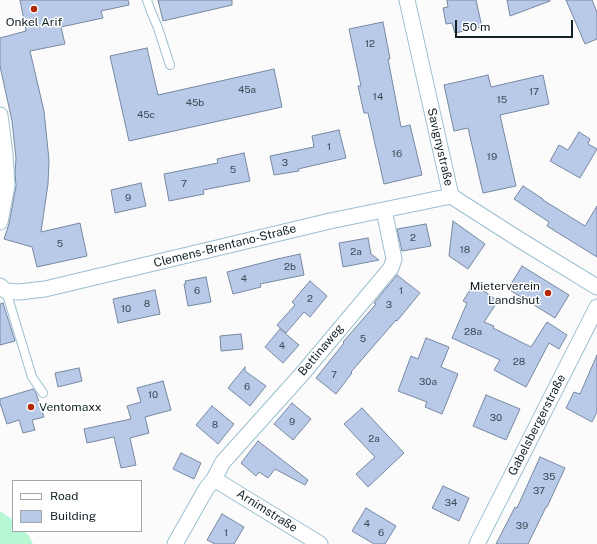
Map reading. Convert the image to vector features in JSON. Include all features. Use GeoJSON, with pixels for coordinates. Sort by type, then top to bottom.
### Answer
{"type":"FeatureCollection","features":[{"type":"Feature","properties":{"kind":"street","name":"Savignystraße"},"geometry":{"type":"LineString","coordinates":[[407,0],[451,196],[597,287]]}},
{"type":"Feature","properties":{"kind":"street"},"geometry":{"type":"LineString","coordinates":[[0,115],[7,185],[0,222]]}},
{"type":"Feature","properties":{"kind":"street","name":"Clemens-Brentano-Straße"},"geometry":{"type":"LineString","coordinates":[[3,289],[20,292],[45,289],[308,226],[451,196]]}},
{"type":"Feature","properties":{"kind":"street","name":"Bettinaweg"},"geometry":{"type":"LineString","coordinates":[[175,544],[223,462],[302,374],[391,268],[394,259],[384,210]]}},
{"type":"Feature","properties":{"kind":"street","name":"Gabelsbergerstraße"},"geometry":{"type":"LineString","coordinates":[[477,544],[597,307]]}},
{"type":"Feature","properties":{"kind":"street","name":"Arnimstraße"},"geometry":{"type":"LineString","coordinates":[[214,479],[320,544]]}},
{"type":"Feature","properties":{"kind":"lane"},"geometry":{"type":"LineString","coordinates":[[147,0],[170,65]]}},
{"type":"Feature","properties":{"kind":"lane"},"geometry":{"type":"LineString","coordinates":[[3,289],[32,377],[43,393]]}},
{"type":"Feature","properties":{"kind":"green space"},"geometry":{"type":"Polygon","coordinates":[[[0,511],[12,519],[12,532],[25,532],[33,544],[0,544],[0,511]]]}},
{"type":"Feature","properties":{"kind":"building"},"geometry":{"type":"Polygon","coordinates":[[[20,0],[128,0],[129,5],[101,11],[103,18],[61,27],[65,44],[30,51],[44,111],[49,160],[48,184],[41,232],[80,223],[87,256],[37,267],[32,247],[4,239],[9,224],[16,186],[16,158],[12,121],[0,66],[0,38],[26,31],[20,0]]]}},
{"type":"Feature","properties":{"kind":"building"},"geometry":{"type":"Polygon","coordinates":[[[158,0],[232,0],[232,5],[163,21],[158,0]]]}},
{"type":"Feature","properties":{"kind":"building"},"geometry":{"type":"Polygon","coordinates":[[[447,0],[476,0],[482,27],[455,33],[452,23],[446,24],[443,8],[448,7],[447,0]]]}},
{"type":"Feature","properties":{"kind":"building"},"geometry":{"type":"Polygon","coordinates":[[[507,0],[550,0],[550,1],[510,16],[507,0]]]}},
{"type":"Feature","properties":{"kind":"building"},"geometry":{"type":"Polygon","coordinates":[[[566,0],[592,0],[597,12],[597,39],[585,44],[566,0]]]}},
{"type":"Feature","properties":{"kind":"building"},"geometry":{"type":"Polygon","coordinates":[[[383,22],[390,59],[388,59],[401,127],[410,125],[422,175],[384,184],[368,113],[364,113],[358,86],[361,86],[349,29],[383,22]]]}},
{"type":"Feature","properties":{"kind":"building"},"geometry":{"type":"Polygon","coordinates":[[[147,48],[158,95],[274,69],[282,107],[129,141],[110,56],[147,48]]]}},
{"type":"Feature","properties":{"kind":"building"},"geometry":{"type":"Polygon","coordinates":[[[488,75],[491,87],[543,75],[549,104],[500,115],[516,186],[483,193],[468,128],[454,131],[444,85],[488,75]]]}},
{"type":"Feature","properties":{"kind":"building"},"geometry":{"type":"Polygon","coordinates":[[[339,130],[346,158],[298,169],[299,171],[274,175],[270,156],[314,147],[312,136],[339,130]]]}},
{"type":"Feature","properties":{"kind":"building"},"geometry":{"type":"Polygon","coordinates":[[[579,132],[590,139],[588,144],[597,149],[580,178],[550,161],[559,145],[568,150],[579,132]]]}},
{"type":"Feature","properties":{"kind":"building"},"geometry":{"type":"Polygon","coordinates":[[[244,153],[250,181],[203,190],[204,194],[169,201],[164,174],[218,163],[217,159],[244,153]]]}},
{"type":"Feature","properties":{"kind":"building"},"geometry":{"type":"Polygon","coordinates":[[[141,183],[146,206],[115,213],[111,190],[141,183]]]}},
{"type":"Feature","properties":{"kind":"building"},"geometry":{"type":"Polygon","coordinates":[[[523,186],[585,226],[597,206],[597,257],[547,226],[549,222],[514,199],[523,186]]]}},
{"type":"Feature","properties":{"kind":"building"},"geometry":{"type":"Polygon","coordinates":[[[453,221],[485,244],[468,269],[449,256],[453,221]]]}},
{"type":"Feature","properties":{"kind":"building"},"geometry":{"type":"Polygon","coordinates":[[[426,224],[431,246],[402,251],[397,229],[426,224]]]}},
{"type":"Feature","properties":{"kind":"building"},"geometry":{"type":"Polygon","coordinates":[[[368,238],[371,254],[379,260],[343,267],[339,243],[368,238]]]}},
{"type":"Feature","properties":{"kind":"building"},"geometry":{"type":"Polygon","coordinates":[[[300,254],[304,275],[260,284],[261,287],[233,294],[227,272],[300,254]]]}},
{"type":"Feature","properties":{"kind":"building"},"geometry":{"type":"Polygon","coordinates":[[[522,266],[569,295],[555,318],[508,289],[522,266]]]}},
{"type":"Feature","properties":{"kind":"building"},"geometry":{"type":"Polygon","coordinates":[[[397,275],[420,293],[351,372],[352,373],[336,394],[316,378],[344,343],[343,342],[376,304],[374,303],[397,275]]]}},
{"type":"Feature","properties":{"kind":"building"},"geometry":{"type":"Polygon","coordinates":[[[206,277],[211,302],[188,306],[184,284],[186,284],[185,281],[206,277]]]}},
{"type":"Feature","properties":{"kind":"building"},"geometry":{"type":"Polygon","coordinates":[[[310,281],[327,296],[310,317],[304,312],[286,333],[277,325],[295,305],[292,302],[310,281]]]}},
{"type":"Feature","properties":{"kind":"building"},"geometry":{"type":"Polygon","coordinates":[[[474,284],[498,301],[484,322],[494,326],[493,328],[531,347],[547,322],[567,335],[559,349],[549,343],[526,387],[494,370],[500,360],[452,338],[467,303],[463,301],[474,284]]]}},
{"type":"Feature","properties":{"kind":"building"},"geometry":{"type":"Polygon","coordinates":[[[155,290],[160,314],[118,323],[113,299],[155,290]]]}},
{"type":"Feature","properties":{"kind":"building"},"geometry":{"type":"Polygon","coordinates":[[[3,303],[15,341],[0,345],[0,304],[3,303]]]}},
{"type":"Feature","properties":{"kind":"building"},"geometry":{"type":"Polygon","coordinates":[[[280,329],[299,345],[283,363],[265,347],[280,329]]]}},
{"type":"Feature","properties":{"kind":"building"},"geometry":{"type":"Polygon","coordinates":[[[241,334],[243,349],[221,351],[220,336],[241,334]]]}},
{"type":"Feature","properties":{"kind":"building"},"geometry":{"type":"Polygon","coordinates":[[[426,338],[449,347],[441,367],[458,374],[442,414],[425,407],[427,402],[398,391],[411,356],[418,359],[426,338]]]}},
{"type":"Feature","properties":{"kind":"building"},"geometry":{"type":"Polygon","coordinates":[[[597,355],[597,412],[592,422],[566,408],[574,392],[580,394],[597,355]]]}},
{"type":"Feature","properties":{"kind":"building"},"geometry":{"type":"Polygon","coordinates":[[[245,367],[245,371],[266,386],[250,406],[228,388],[245,367]]]}},
{"type":"Feature","properties":{"kind":"building"},"geometry":{"type":"Polygon","coordinates":[[[79,368],[82,381],[58,387],[55,373],[79,368]]]}},
{"type":"Feature","properties":{"kind":"building"},"geometry":{"type":"Polygon","coordinates":[[[163,381],[171,410],[145,417],[149,433],[130,438],[136,465],[121,468],[114,437],[87,443],[84,429],[131,419],[127,406],[141,402],[137,388],[163,381]]]}},
{"type":"Feature","properties":{"kind":"building"},"geometry":{"type":"Polygon","coordinates":[[[33,389],[36,393],[44,417],[32,420],[35,430],[23,433],[19,420],[7,424],[0,399],[33,389]]]}},
{"type":"Feature","properties":{"kind":"building"},"geometry":{"type":"Polygon","coordinates":[[[486,395],[520,409],[506,440],[473,426],[486,395]]]}},
{"type":"Feature","properties":{"kind":"building"},"geometry":{"type":"Polygon","coordinates":[[[292,403],[311,419],[293,440],[274,424],[292,403]]]}},
{"type":"Feature","properties":{"kind":"building"},"geometry":{"type":"Polygon","coordinates":[[[212,406],[234,424],[218,444],[196,425],[212,406]]]}},
{"type":"Feature","properties":{"kind":"building"},"geometry":{"type":"Polygon","coordinates":[[[362,408],[404,453],[368,487],[356,474],[375,457],[344,424],[362,408]]]}},
{"type":"Feature","properties":{"kind":"building"},"geometry":{"type":"Polygon","coordinates":[[[258,441],[308,480],[305,485],[275,469],[268,478],[259,472],[256,476],[241,463],[258,441]]]}},
{"type":"Feature","properties":{"kind":"building"},"geometry":{"type":"Polygon","coordinates":[[[181,453],[201,463],[194,479],[173,469],[181,453]]]}},
{"type":"Feature","properties":{"kind":"building"},"geometry":{"type":"Polygon","coordinates":[[[540,457],[565,468],[547,507],[528,544],[496,544],[515,507],[517,508],[540,457]]]}},
{"type":"Feature","properties":{"kind":"building"},"geometry":{"type":"Polygon","coordinates":[[[443,486],[469,498],[459,521],[432,508],[443,486]]]}},
{"type":"Feature","properties":{"kind":"building"},"geometry":{"type":"Polygon","coordinates":[[[366,508],[396,526],[385,544],[374,544],[352,531],[366,508]]]}},
{"type":"Feature","properties":{"kind":"building"},"geometry":{"type":"Polygon","coordinates":[[[222,514],[244,527],[234,544],[215,544],[207,540],[222,514]]]}},
{"type":"Feature","properties":{"kind":"place","name":"Onkel Arif"},"geometry":{"type":"Point","coordinates":[34,9]}},
{"type":"Feature","properties":{"kind":"place","name":"Mieterverein Landshut"},"geometry":{"type":"Point","coordinates":[548,293]}},
{"type":"Feature","properties":{"kind":"place","name":"Ventomaxx"},"geometry":{"type":"Point","coordinates":[31,407]}}]}
